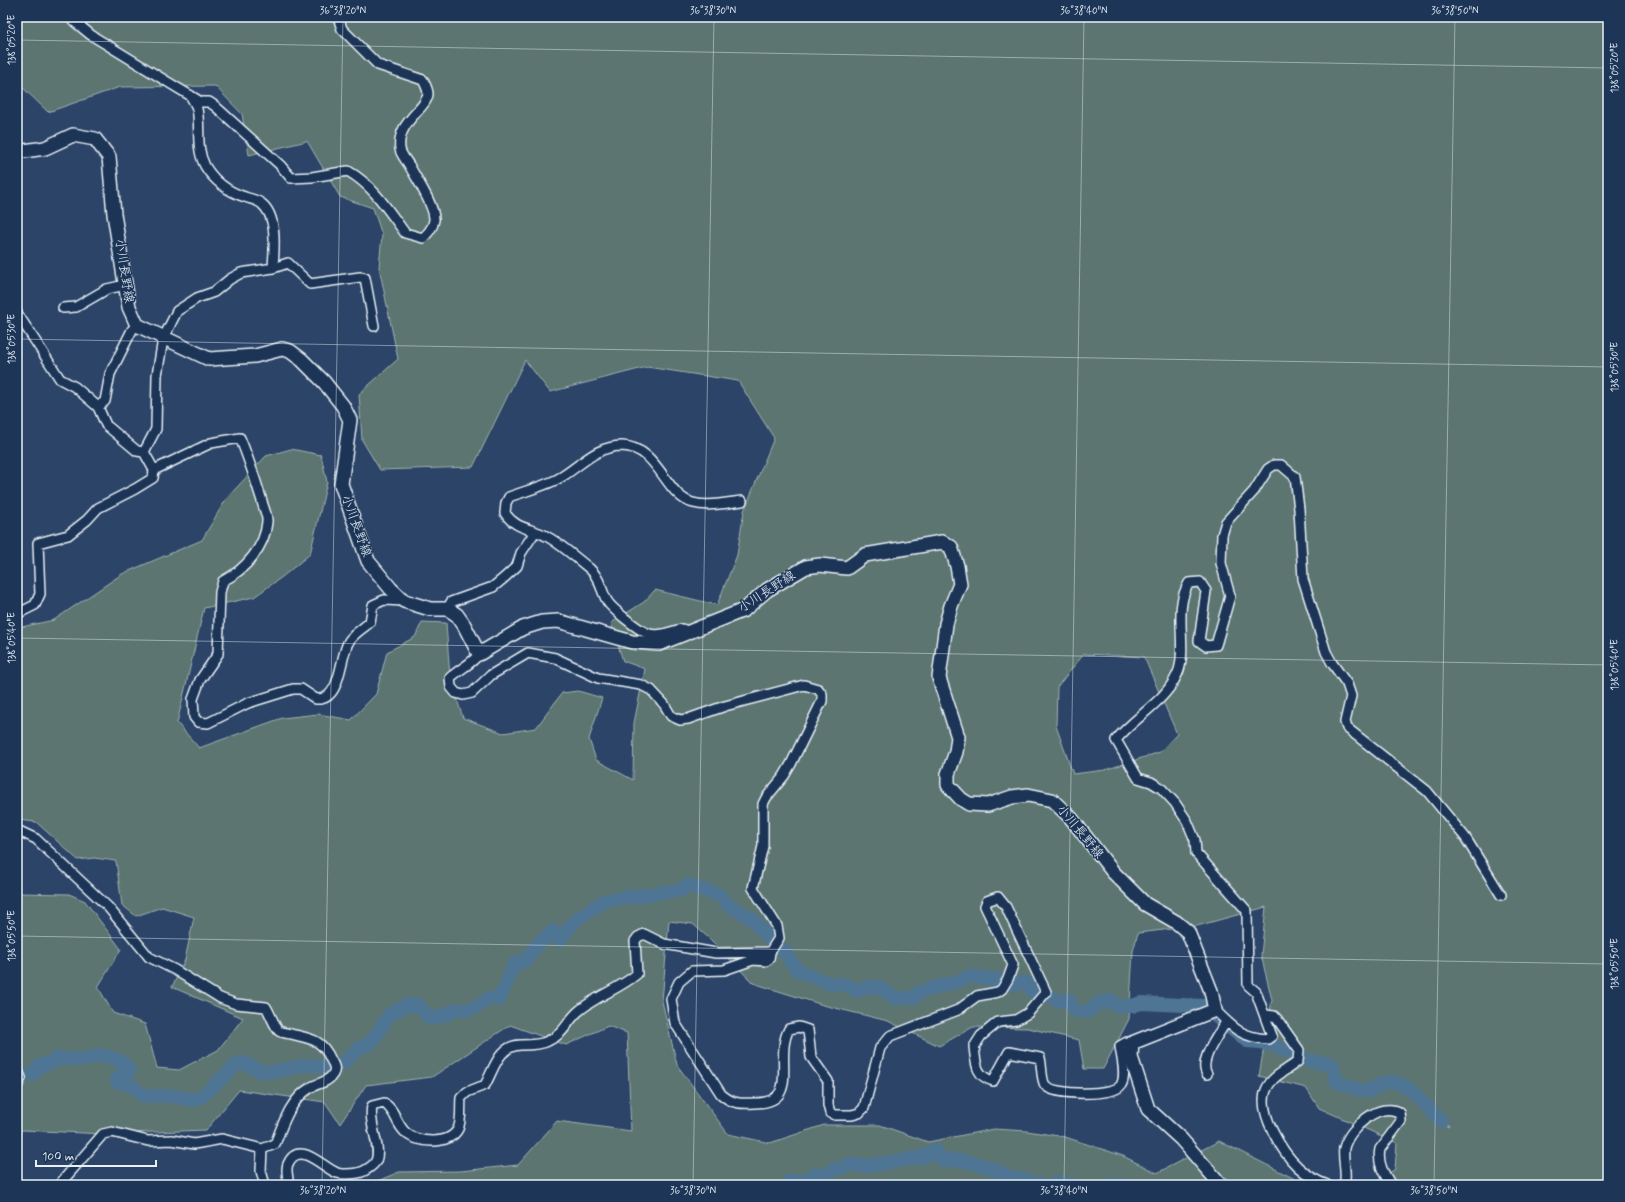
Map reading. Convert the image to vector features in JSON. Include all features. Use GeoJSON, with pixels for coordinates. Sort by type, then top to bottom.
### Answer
{"type":"FeatureCollection","features":[{"type":"Feature","properties":{"kind":"main road","name":"小川長野線"},"geometry":{"type":"LineString","coordinates":[[17,150],[24,151],[45,148],[73,135],[95,139],[109,157],[114,214],[125,285],[129,307],[137,325],[163,339],[209,358],[255,356],[282,350],[290,351],[324,382],[343,406],[350,420],[341,484],[368,561],[391,589],[404,601],[430,609],[448,609]]}},
{"type":"Feature","properties":{"kind":"main road","name":"小川長野線"},"geometry":{"type":"LineString","coordinates":[[479,654],[523,628],[542,622],[558,621],[604,635],[650,644],[659,644],[744,610],[767,590],[806,567],[820,565],[847,568],[865,555],[942,542],[951,547],[957,566],[960,584],[951,606],[946,624],[939,678],[958,737],[956,752],[948,774],[948,784],[958,796],[970,804],[988,805],[1028,795],[1052,800],[1071,818],[1112,872],[1145,904],[1176,922],[1188,932],[1211,991],[1215,1010]]}},
{"type":"Feature","properties":{"kind":"main road"},"geometry":{"type":"LineString","coordinates":[[448,609],[457,615],[464,625],[479,654]]}},
{"type":"Feature","properties":{"kind":"main road"},"geometry":{"type":"LineString","coordinates":[[1215,1010],[1132,1043],[1131,1056],[1148,1109],[1181,1139],[1221,1185]]}},
{"type":"Feature","properties":{"kind":"street"},"geometry":{"type":"LineString","coordinates":[[68,17],[91,35],[201,102],[209,102],[224,113],[258,147],[280,165],[291,178],[312,177],[348,171],[358,176],[386,205],[405,234],[423,238],[432,228],[434,219],[432,208],[400,151],[400,139],[408,121],[426,99],[428,94],[426,87],[423,80],[378,65],[342,29],[338,17]]}},
{"type":"Feature","properties":{"kind":"street"},"geometry":{"type":"LineString","coordinates":[[190,95],[197,108],[199,144],[204,164],[209,172],[230,191],[262,203],[268,214],[275,235],[273,268]]}},
{"type":"Feature","properties":{"kind":"street"},"geometry":{"type":"LineString","coordinates":[[144,452],[156,429],[157,375],[163,339],[177,311],[197,298],[214,292],[230,279],[241,273],[273,268],[288,263],[310,284],[360,277],[365,278],[374,326]]}},
{"type":"Feature","properties":{"kind":"street"},"geometry":{"type":"LineString","coordinates":[[63,308],[76,307],[107,289],[125,285]]}},
{"type":"Feature","properties":{"kind":"street"},"geometry":{"type":"LineString","coordinates":[[17,313],[60,379],[75,387],[98,407],[106,425],[137,451],[144,452]]}},
{"type":"Feature","properties":{"kind":"street"},"geometry":{"type":"LineString","coordinates":[[98,407],[106,401],[110,374],[132,330],[137,325]]}},
{"type":"Feature","properties":{"kind":"street"},"geometry":{"type":"LineString","coordinates":[[154,470],[212,443],[240,438],[253,471],[268,521],[261,542],[252,557],[235,575],[224,581],[220,592],[218,654],[200,680],[193,699],[194,717],[198,722],[208,723],[248,703],[293,689],[301,689],[316,699],[329,696],[336,687],[340,664],[349,641],[370,622],[372,605],[384,600],[404,601]]}},
{"type":"Feature","properties":{"kind":"street"},"geometry":{"type":"LineString","coordinates":[[688,632],[682,628],[659,635],[648,634],[638,628],[615,610],[607,601],[598,580],[591,570],[546,536],[515,525],[508,519],[505,513],[506,503],[509,497],[562,477],[594,453],[621,446],[635,449],[647,456],[676,491],[692,503],[719,504],[742,500]]}},
{"type":"Feature","properties":{"kind":"street"},"geometry":{"type":"LineString","coordinates":[[17,614],[36,604],[40,594],[38,542],[68,535],[87,520],[98,508],[135,490],[153,478],[154,470],[144,452]]}},
{"type":"Feature","properties":{"kind":"street"},"geometry":{"type":"LineString","coordinates":[[1215,1010],[1226,1022],[1244,1035],[1268,1039],[1272,1036],[1272,1032],[1256,992],[1248,985],[1247,911],[1226,884],[1196,853],[1195,840],[1190,827],[1175,803],[1161,788],[1151,782],[1138,778],[1116,740],[1165,694],[1176,675],[1181,660],[1180,630],[1184,590],[1189,583],[1200,582],[1206,590],[1199,641],[1206,646],[1216,645],[1230,596],[1221,563],[1222,535],[1226,522],[1242,505],[1268,469],[1274,465],[1281,465],[1295,476],[1299,509],[1303,579],[1326,652],[1332,664],[1344,678],[1351,696],[1345,722],[1346,728],[1427,791],[1465,837],[1500,895]]}},
{"type":"Feature","properties":{"kind":"street"},"geometry":{"type":"LineString","coordinates":[[448,609],[451,602],[493,587],[504,578],[517,566],[521,553],[535,532]]}},
{"type":"Feature","properties":{"kind":"street"},"geometry":{"type":"LineString","coordinates":[[479,654],[476,659],[459,669],[450,678],[451,688],[456,693],[463,695],[472,693],[491,675],[528,653],[554,658],[598,678],[640,685],[651,690],[664,704],[671,716],[680,720],[688,719],[725,706],[797,686],[811,686],[818,689],[822,694],[822,701],[819,709],[788,770],[763,804],[763,846],[753,888],[776,926],[778,932],[776,945],[770,952],[769,959],[766,961],[753,960],[724,970],[692,971],[679,982],[672,998],[675,1023],[721,1094],[727,1099],[736,1104],[760,1103],[773,1101],[778,1098],[783,1091],[783,1047],[786,1034],[789,1029],[799,1027],[808,1030],[811,1057],[828,1081],[828,1105],[830,1113],[841,1115],[860,1113],[864,1108],[868,1097],[880,1048],[890,1036],[958,1010],[977,996],[1002,990],[1012,972],[1013,965],[985,906],[987,901],[998,897],[1006,907],[1046,992],[1028,1013],[1016,1020],[998,1022],[981,1036],[974,1047],[978,1072],[985,1079],[992,1081],[1009,1052],[1040,1058],[1044,1081],[1049,1088],[1078,1094],[1115,1091],[1120,1087],[1122,1082],[1123,1065],[1120,1046],[1127,1042],[1132,1043]]}},
{"type":"Feature","properties":{"kind":"street"},"geometry":{"type":"LineString","coordinates":[[17,830],[36,839],[108,907],[149,957],[176,970],[220,998],[236,1004],[266,1007],[272,1017],[274,1025],[279,1031],[317,1041],[327,1050],[334,1066],[332,1076],[328,1080],[309,1088],[288,1111],[275,1144],[262,1149],[222,1139],[194,1144],[172,1140],[148,1141],[112,1132],[103,1134],[59,1185]]}},
{"type":"Feature","properties":{"kind":"street"},"geometry":{"type":"LineString","coordinates":[[288,1185],[288,1164],[296,1155],[300,1153],[309,1155],[323,1166],[339,1174],[362,1172],[375,1162],[378,1154],[370,1116],[372,1106],[384,1103],[392,1108],[398,1125],[407,1134],[423,1141],[446,1139],[454,1135],[459,1128],[461,1098],[467,1092],[485,1085],[499,1055],[514,1045],[547,1042],[564,1031],[579,1011],[593,1000],[625,984],[637,974],[635,941],[638,936],[644,934],[664,944],[716,953],[770,952]]}},
{"type":"Feature","properties":{"kind":"street"},"geometry":{"type":"LineString","coordinates":[[1264,1015],[1274,1016],[1299,1050],[1298,1061],[1278,1075],[1266,1091],[1264,1107],[1271,1128],[1283,1148],[1297,1166],[1314,1179],[1327,1185]]}},
{"type":"Feature","properties":{"kind":"street"},"geometry":{"type":"LineString","coordinates":[[1207,1074],[1204,1070],[1205,1060],[1226,1022]]}},
{"type":"Feature","properties":{"kind":"street"},"geometry":{"type":"LineString","coordinates":[[17,1069],[22,1078],[17,1086]]}},
{"type":"Feature","properties":{"kind":"street"},"geometry":{"type":"LineString","coordinates":[[1344,1185],[1344,1157],[1347,1141],[1363,1122],[1374,1114],[1387,1109],[1394,1109],[1400,1113],[1401,1121],[1380,1150],[1379,1154],[1381,1167],[1391,1185]]}},
{"type":"Feature","properties":{"kind":"street"},"geometry":{"type":"LineString","coordinates":[[262,1149],[261,1171],[265,1185]]}},
{"type":"Feature","properties":{"kind":"green space"},"geometry":{"type":"Polygon","coordinates":[[[17,17],[1608,17],[1608,1185],[1372,1185],[1395,1169],[1397,1143],[1319,1108],[1306,1088],[1259,1076],[1272,1000],[1261,955],[1266,907],[1197,926],[1138,933],[1133,951],[1129,1019],[1103,1069],[1084,1069],[1079,1040],[1028,1028],[973,1027],[939,1046],[888,1021],[823,1005],[753,983],[712,941],[693,924],[669,921],[662,1001],[677,1065],[728,1134],[770,1143],[824,1125],[880,1125],[928,1142],[994,1129],[1027,1131],[1065,1137],[1123,1156],[1157,1173],[1219,1141],[1307,1185],[368,1185],[399,1172],[461,1171],[518,1165],[557,1121],[631,1131],[627,1033],[608,1026],[566,1045],[510,1025],[432,1077],[366,1085],[340,1124],[325,1102],[239,1090],[206,1130],[103,1134],[23,1130],[17,1132],[17,893],[69,894],[85,901],[121,949],[98,987],[113,1013],[145,1024],[157,1068],[179,1070],[218,1050],[243,1018],[172,987],[185,960],[194,917],[162,907],[136,916],[122,905],[116,861],[94,858],[78,860],[36,822],[17,820],[17,628],[54,620],[122,574],[202,540],[226,499],[266,456],[291,449],[321,455],[327,482],[310,554],[254,597],[204,608],[177,723],[199,748],[282,718],[318,714],[351,720],[376,694],[387,652],[415,637],[422,622],[446,623],[450,678],[463,718],[503,733],[536,728],[562,693],[578,691],[602,698],[589,739],[596,760],[633,780],[634,723],[645,669],[623,661],[611,623],[644,602],[655,590],[717,605],[737,555],[744,511],[774,438],[738,381],[647,367],[550,392],[525,360],[473,467],[380,470],[362,440],[359,394],[398,359],[379,267],[382,235],[373,208],[340,197],[307,141],[249,155],[242,114],[215,86],[120,87],[48,112],[17,82],[17,17]],[[1084,654],[1057,687],[1056,726],[1073,774],[1105,770],[1160,752],[1177,734],[1144,657],[1084,654]]]}},
{"type":"Feature","properties":{"kind":"waterway"},"geometry":{"type":"LineString","coordinates":[[17,1078],[34,1074],[39,1066],[53,1062],[57,1058],[74,1060],[100,1055],[117,1060],[124,1064],[129,1071],[116,1079],[118,1082],[131,1085],[144,1096],[173,1096],[194,1100],[203,1096],[237,1064],[244,1063],[260,1071],[271,1072],[307,1065],[325,1067],[344,1063],[356,1050],[372,1042],[389,1015],[407,1005],[419,1005],[430,1019],[448,1014],[454,1010],[473,1008],[489,998],[499,1000],[515,963],[525,961],[538,944],[553,931],[559,940],[575,921],[604,901],[682,890],[687,885],[719,895],[726,903],[752,919],[779,949],[785,951],[790,961],[799,971],[831,984],[844,984],[858,991],[874,986],[886,991],[895,999],[915,997],[920,992],[962,980],[969,976],[999,980],[1010,985],[1025,982],[1035,994],[1053,997],[1057,1001],[1069,1000],[1074,1010],[1081,1012],[1089,1011],[1099,1003],[1112,1001],[1117,1006],[1132,1006],[1141,1003],[1203,1006],[1247,1041],[1260,1042],[1275,1046],[1309,1061],[1332,1064],[1337,1082],[1360,1090],[1369,1091],[1380,1085],[1392,1082],[1407,1087],[1441,1121]]}},
{"type":"Feature","properties":{"kind":"waterway"},"geometry":{"type":"LineString","coordinates":[[1441,1121],[1448,1126]]}},
{"type":"Feature","properties":{"kind":"waterway"},"geometry":{"type":"LineString","coordinates":[[788,1185],[790,1181],[804,1181],[815,1174],[824,1176],[834,1169],[840,1169],[849,1164],[865,1166],[923,1157],[935,1150],[943,1161],[950,1160],[978,1164],[996,1170],[1008,1179],[1015,1178],[1041,1185]]}},
{"type":"Feature","properties":{"kind":"waterway"},"geometry":{"type":"LineString","coordinates":[[1053,1185],[1056,1182],[1074,1185]]}},
{"type":"Feature","properties":{"kind":"waterway"},"geometry":{"type":"LineString","coordinates":[[1107,1185],[1124,1185]]}}]}
